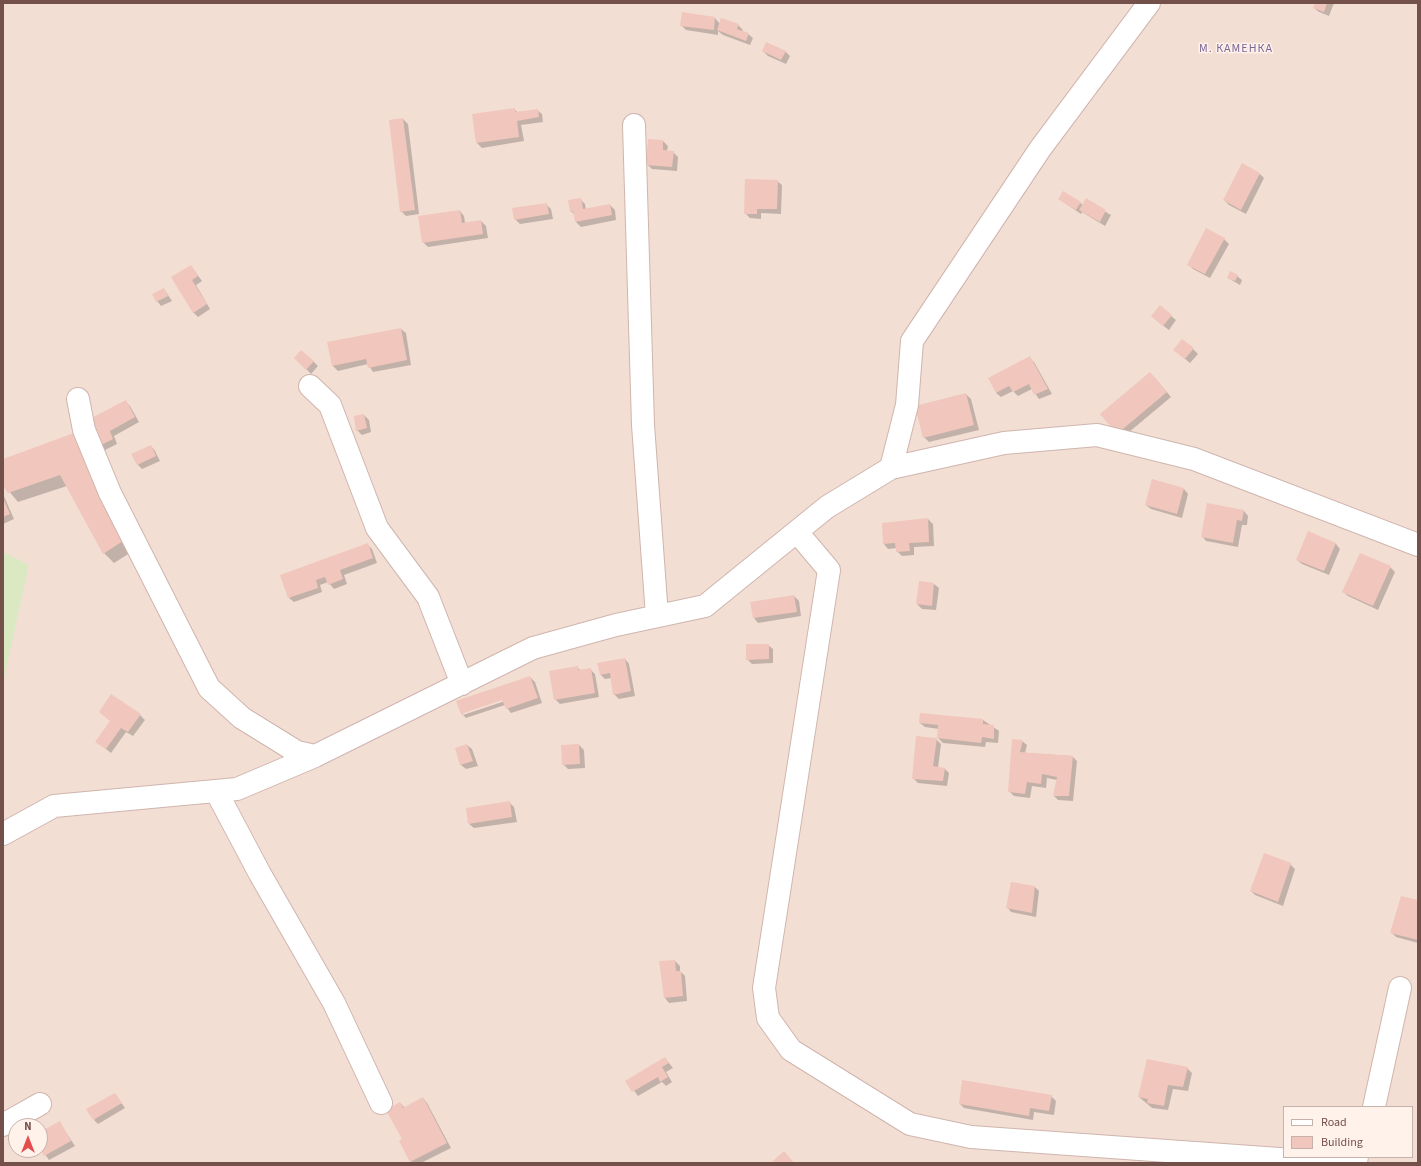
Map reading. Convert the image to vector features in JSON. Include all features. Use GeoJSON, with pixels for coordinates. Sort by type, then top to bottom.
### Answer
{"type":"FeatureCollection","features":[{"type":"Feature","properties":{"kind":"street"},"geometry":{"type":"LineString","coordinates":[[891,468],[907,405],[912,341],[1040,149],[1149,3]]}},
{"type":"Feature","properties":{"kind":"street"},"geometry":{"type":"LineString","coordinates":[[634,125],[643,425],[657,616]]}},
{"type":"Feature","properties":{"kind":"street"},"geometry":{"type":"LineString","coordinates":[[310,386],[330,405],[377,528],[428,597],[462,684]]}},
{"type":"Feature","properties":{"kind":"street"},"geometry":{"type":"LineString","coordinates":[[78,400],[84,430],[110,493],[209,688],[242,718],[297,752],[315,756]]}},
{"type":"Feature","properties":{"kind":"street"},"geometry":{"type":"LineString","coordinates":[[3,834],[54,806],[237,789],[315,756],[533,648],[616,624],[705,606],[827,507],[891,468],[1004,443],[1097,435],[1194,459],[1418,545]]}},
{"type":"Feature","properties":{"kind":"street"},"geometry":{"type":"LineString","coordinates":[[797,532],[829,570],[764,988],[768,1018],[791,1050],[910,1124],[971,1138],[1321,1162],[1350,1158]]}},
{"type":"Feature","properties":{"kind":"street"},"geometry":{"type":"LineString","coordinates":[[216,791],[260,874],[334,1003],[381,1103]]}},
{"type":"Feature","properties":{"kind":"street"},"geometry":{"type":"LineString","coordinates":[[1374,1106],[1400,988]]}},
{"type":"Feature","properties":{"kind":"street"},"geometry":{"type":"LineString","coordinates":[[3,1125],[40,1104]]}},
{"type":"Feature","properties":{"kind":"shaded area"},"geometry":{"type":"Polygon","coordinates":[[[3,3],[1418,3],[1418,1163],[3,1163],[3,3]]]}},
{"type":"Feature","properties":{"kind":"green space"},"geometry":{"type":"Polygon","coordinates":[[[3,552],[29,565],[3,683],[3,552]]]}},
{"type":"Feature","properties":{"kind":"building"},"geometry":{"type":"Polygon","coordinates":[[[1315,3],[1327,3],[1324,12],[1313,8],[1315,3]]]}},
{"type":"Feature","properties":{"kind":"building"},"geometry":{"type":"Polygon","coordinates":[[[682,12],[715,17],[714,30],[680,26],[682,12]]]}},
{"type":"Feature","properties":{"kind":"building"},"geometry":{"type":"Polygon","coordinates":[[[721,18],[739,24],[737,29],[749,33],[746,41],[717,30],[721,18]]]}},
{"type":"Feature","properties":{"kind":"building"},"geometry":{"type":"Polygon","coordinates":[[[766,42],[786,51],[781,60],[762,51],[766,42]]]}},
{"type":"Feature","properties":{"kind":"building"},"geometry":{"type":"Polygon","coordinates":[[[515,108],[515,112],[538,109],[539,117],[517,121],[519,137],[476,143],[472,114],[515,108]]]}},
{"type":"Feature","properties":{"kind":"building"},"geometry":{"type":"Polygon","coordinates":[[[403,118],[415,210],[400,212],[389,120],[403,118]]]}},
{"type":"Feature","properties":{"kind":"building"},"geometry":{"type":"Polygon","coordinates":[[[648,139],[663,140],[663,150],[674,151],[672,167],[646,165],[648,139]]]}},
{"type":"Feature","properties":{"kind":"building"},"geometry":{"type":"Polygon","coordinates":[[[1242,163],[1260,173],[1241,210],[1223,200],[1242,163]]]}},
{"type":"Feature","properties":{"kind":"building"},"geometry":{"type":"Polygon","coordinates":[[[745,179],[778,180],[777,209],[757,209],[757,214],[744,214],[745,179]]]}},
{"type":"Feature","properties":{"kind":"building"},"geometry":{"type":"Polygon","coordinates":[[[1063,191],[1081,202],[1076,210],[1058,199],[1063,191]]]}},
{"type":"Feature","properties":{"kind":"building"},"geometry":{"type":"Polygon","coordinates":[[[581,198],[583,209],[610,204],[612,215],[575,222],[573,211],[570,212],[568,200],[581,198]]]}},
{"type":"Feature","properties":{"kind":"building"},"geometry":{"type":"Polygon","coordinates":[[[1086,198],[1106,210],[1100,222],[1079,210],[1086,198]]]}},
{"type":"Feature","properties":{"kind":"building"},"geometry":{"type":"Polygon","coordinates":[[[547,203],[549,214],[514,220],[512,208],[547,203]]]}},
{"type":"Feature","properties":{"kind":"building"},"geometry":{"type":"Polygon","coordinates":[[[460,210],[462,223],[481,220],[483,234],[422,243],[418,216],[460,210]]]}},
{"type":"Feature","properties":{"kind":"building"},"geometry":{"type":"Polygon","coordinates":[[[1206,228],[1225,238],[1205,274],[1187,265],[1206,228]]]}},
{"type":"Feature","properties":{"kind":"building"},"geometry":{"type":"Polygon","coordinates":[[[191,265],[198,276],[192,280],[207,304],[193,313],[171,277],[191,265]]]}},
{"type":"Feature","properties":{"kind":"building"},"geometry":{"type":"Polygon","coordinates":[[[1230,271],[1238,275],[1235,281],[1227,278],[1230,271]]]}},
{"type":"Feature","properties":{"kind":"building"},"geometry":{"type":"Polygon","coordinates":[[[164,288],[168,296],[156,302],[152,294],[164,288]]]}},
{"type":"Feature","properties":{"kind":"building"},"geometry":{"type":"Polygon","coordinates":[[[1160,305],[1172,315],[1163,326],[1151,316],[1160,305]]]}},
{"type":"Feature","properties":{"kind":"building"},"geometry":{"type":"Polygon","coordinates":[[[401,328],[407,360],[368,368],[366,359],[332,366],[327,342],[401,328]]]}},
{"type":"Feature","properties":{"kind":"building"},"geometry":{"type":"Polygon","coordinates":[[[1182,339],[1194,348],[1185,359],[1173,350],[1182,339]]]}},
{"type":"Feature","properties":{"kind":"building"},"geometry":{"type":"Polygon","coordinates":[[[301,350],[314,361],[306,370],[294,358],[301,350]]]}},
{"type":"Feature","properties":{"kind":"building"},"geometry":{"type":"Polygon","coordinates":[[[1030,356],[1048,389],[1034,395],[1029,384],[1013,392],[1009,386],[996,393],[988,378],[1030,356]]]}},
{"type":"Feature","properties":{"kind":"building"},"geometry":{"type":"Polygon","coordinates":[[[1150,372],[1167,392],[1117,434],[1100,414],[1150,372]]]}},
{"type":"Feature","properties":{"kind":"building"},"geometry":{"type":"Polygon","coordinates":[[[966,393],[974,425],[923,438],[915,406],[966,393]]]}},
{"type":"Feature","properties":{"kind":"building"},"geometry":{"type":"Polygon","coordinates":[[[126,400],[135,417],[110,431],[113,439],[99,446],[86,421],[126,400]]]}},
{"type":"Feature","properties":{"kind":"building"},"geometry":{"type":"Polygon","coordinates":[[[364,414],[367,428],[356,431],[354,416],[364,414]]]}},
{"type":"Feature","properties":{"kind":"building"},"geometry":{"type":"Polygon","coordinates":[[[74,433],[123,541],[103,554],[60,475],[8,493],[3,486],[3,459],[74,433]]]}},
{"type":"Feature","properties":{"kind":"building"},"geometry":{"type":"Polygon","coordinates":[[[151,445],[156,456],[137,465],[131,454],[151,445]]]}},
{"type":"Feature","properties":{"kind":"building"},"geometry":{"type":"Polygon","coordinates":[[[1152,479],[1184,488],[1177,514],[1145,505],[1152,479]]]}},
{"type":"Feature","properties":{"kind":"building"},"geometry":{"type":"Polygon","coordinates":[[[3,498],[10,514],[3,517],[3,498]]]}},
{"type":"Feature","properties":{"kind":"building"},"geometry":{"type":"Polygon","coordinates":[[[1207,503],[1244,510],[1242,521],[1237,520],[1233,543],[1201,537],[1207,503]]]}},
{"type":"Feature","properties":{"kind":"building"},"geometry":{"type":"Polygon","coordinates":[[[928,518],[929,542],[909,543],[910,551],[896,552],[895,543],[883,544],[882,523],[928,518]]]}},
{"type":"Feature","properties":{"kind":"building"},"geometry":{"type":"Polygon","coordinates":[[[1308,531],[1336,543],[1324,571],[1296,560],[1308,531]]]}},
{"type":"Feature","properties":{"kind":"building"},"geometry":{"type":"Polygon","coordinates":[[[368,543],[373,558],[340,570],[343,579],[328,585],[325,577],[316,580],[318,588],[288,598],[280,575],[368,543]]]}},
{"type":"Feature","properties":{"kind":"building"},"geometry":{"type":"Polygon","coordinates":[[[1360,553],[1391,566],[1373,606],[1342,592],[1360,553]]]}},
{"type":"Feature","properties":{"kind":"building"},"geometry":{"type":"Polygon","coordinates":[[[919,581],[934,583],[932,606],[916,604],[919,581]]]}},
{"type":"Feature","properties":{"kind":"building"},"geometry":{"type":"Polygon","coordinates":[[[794,595],[797,612],[753,618],[750,602],[794,595]]]}},
{"type":"Feature","properties":{"kind":"building"},"geometry":{"type":"Polygon","coordinates":[[[746,644],[769,644],[769,659],[746,660],[746,644]]]}},
{"type":"Feature","properties":{"kind":"building"},"geometry":{"type":"Polygon","coordinates":[[[625,658],[631,691],[613,695],[610,673],[600,675],[597,663],[625,658]]]}},
{"type":"Feature","properties":{"kind":"building"},"geometry":{"type":"Polygon","coordinates":[[[578,666],[578,670],[591,668],[595,693],[554,700],[549,671],[578,666]]]}},
{"type":"Feature","properties":{"kind":"building"},"geometry":{"type":"Polygon","coordinates":[[[530,676],[538,698],[506,709],[502,700],[461,714],[456,701],[530,676]]]}},
{"type":"Feature","properties":{"kind":"building"},"geometry":{"type":"Polygon","coordinates":[[[111,694],[141,714],[128,732],[121,728],[106,749],[95,742],[110,721],[99,712],[111,694]]]}},
{"type":"Feature","properties":{"kind":"building"},"geometry":{"type":"Polygon","coordinates":[[[920,713],[983,719],[983,724],[994,725],[994,739],[982,737],[981,743],[937,738],[938,725],[919,723],[920,713]]]}},
{"type":"Feature","properties":{"kind":"building"},"geometry":{"type":"Polygon","coordinates":[[[916,736],[937,738],[933,766],[945,768],[943,781],[912,779],[916,736]]]}},
{"type":"Feature","properties":{"kind":"building"},"geometry":{"type":"Polygon","coordinates":[[[1012,739],[1023,740],[1020,752],[1073,756],[1069,796],[1053,796],[1057,777],[1042,774],[1041,784],[1027,782],[1025,794],[1008,792],[1012,739]]]}},
{"type":"Feature","properties":{"kind":"building"},"geometry":{"type":"Polygon","coordinates":[[[467,744],[473,761],[460,765],[455,748],[467,744]]]}},
{"type":"Feature","properties":{"kind":"building"},"geometry":{"type":"Polygon","coordinates":[[[579,744],[580,764],[562,765],[561,745],[579,744]]]}},
{"type":"Feature","properties":{"kind":"building"},"geometry":{"type":"Polygon","coordinates":[[[510,801],[512,817],[468,824],[466,808],[510,801]]]}},
{"type":"Feature","properties":{"kind":"building"},"geometry":{"type":"Polygon","coordinates":[[[1264,853],[1291,863],[1278,902],[1250,891],[1264,853]]]}},
{"type":"Feature","properties":{"kind":"building"},"geometry":{"type":"Polygon","coordinates":[[[1011,882],[1035,886],[1032,913],[1006,908],[1011,882]]]}},
{"type":"Feature","properties":{"kind":"building"},"geometry":{"type":"Polygon","coordinates":[[[1401,896],[1418,900],[1418,940],[1390,933],[1401,896]]]}},
{"type":"Feature","properties":{"kind":"building"},"geometry":{"type":"Polygon","coordinates":[[[675,960],[676,971],[681,971],[683,996],[664,998],[659,961],[675,960]]]}},
{"type":"Feature","properties":{"kind":"building"},"geometry":{"type":"Polygon","coordinates":[[[665,1057],[669,1063],[662,1067],[668,1077],[660,1082],[658,1077],[632,1092],[625,1081],[665,1057]]]}},
{"type":"Feature","properties":{"kind":"building"},"geometry":{"type":"Polygon","coordinates":[[[1147,1059],[1188,1067],[1183,1087],[1168,1085],[1164,1106],[1147,1103],[1148,1099],[1138,1097],[1147,1059]]]}},
{"type":"Feature","properties":{"kind":"building"},"geometry":{"type":"Polygon","coordinates":[[[962,1080],[1052,1095],[1049,1111],[1030,1108],[1029,1116],[959,1104],[962,1080]]]}},
{"type":"Feature","properties":{"kind":"building"},"geometry":{"type":"Polygon","coordinates":[[[115,1093],[122,1103],[93,1120],[86,1109],[115,1093]]]}},
{"type":"Feature","properties":{"kind":"building"},"geometry":{"type":"Polygon","coordinates":[[[423,1097],[447,1143],[410,1162],[399,1141],[402,1139],[386,1110],[400,1102],[403,1108],[423,1097]]]}},
{"type":"Feature","properties":{"kind":"building"},"geometry":{"type":"Polygon","coordinates":[[[60,1121],[71,1141],[48,1154],[48,1128],[60,1121]]]}},
{"type":"Feature","properties":{"kind":"building"},"geometry":{"type":"Polygon","coordinates":[[[784,1151],[794,1163],[771,1163],[784,1151]]]}},
{"type":"Feature","properties":{"kind":"district","name":"М. КАМЕНКА"},"geometry":{"type":"Point","coordinates":[1236,49]}}]}
